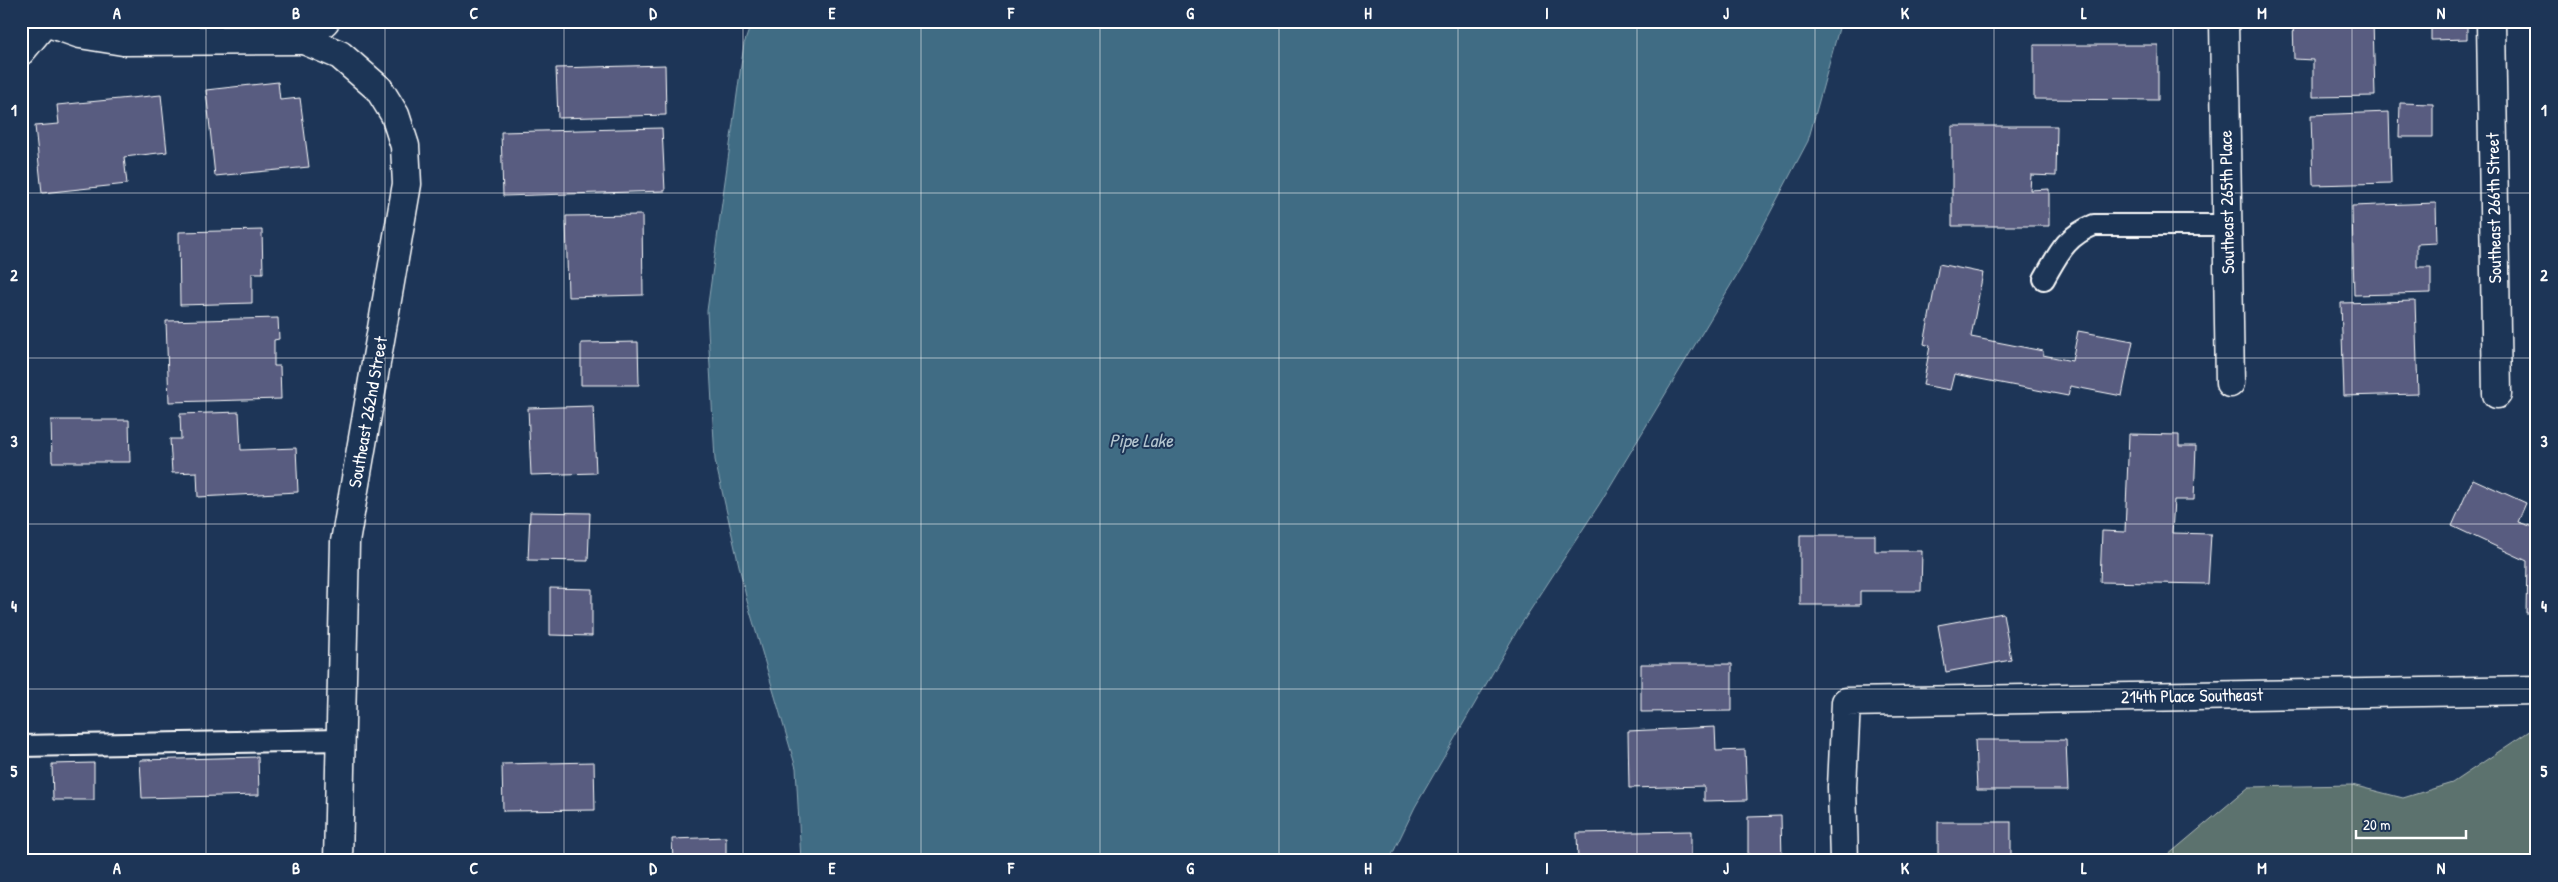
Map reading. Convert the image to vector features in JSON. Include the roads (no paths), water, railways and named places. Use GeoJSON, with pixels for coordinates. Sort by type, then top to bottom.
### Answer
{"type":"FeatureCollection","features":[{"type":"Feature","properties":{"kind":"street"},"geometry":{"type":"LineString","coordinates":[[21,50],[44,22],[80,34],[123,41],[304,40],[325,21]]}},
{"type":"Feature","properties":{"kind":"street","name":"Southeast 265th Place"},"geometry":{"type":"LineString","coordinates":[[2224,21],[2230,383]]}},
{"type":"Feature","properties":{"kind":"street","name":"Southeast 266th Street"},"geometry":{"type":"LineString","coordinates":[[2491,21],[2497,394]]}},
{"type":"Feature","properties":{"kind":"street","name":"Southeast 262nd Street"},"geometry":{"type":"LineString","coordinates":[[304,40],[340,55],[378,89],[395,115],[405,146],[407,184],[345,542],[338,861]]}},
{"type":"Feature","properties":{"kind":"street","name":"214th Place Southeast"},"geometry":{"type":"LineString","coordinates":[[1844,861],[1842,787],[1846,702],[2537,690]]}},
{"type":"Feature","properties":{"kind":"lane"},"geometry":{"type":"LineString","coordinates":[[2044,279],[2066,242],[2077,232],[2094,225],[2227,225]]}},
{"type":"Feature","properties":{"kind":"lane"},"geometry":{"type":"LineString","coordinates":[[21,746],[341,740]]}},
{"type":"Feature","properties":{"kind":"water","name":"Pipe Lake"},"geometry":{"type":"Polygon","coordinates":[[[752,21],[1841,21],[1808,141],[1741,268],[1600,503],[1518,629],[1415,807],[1389,861],[801,861],[796,768],[747,601],[715,460],[707,311],[744,44],[752,21]]]}}]}
